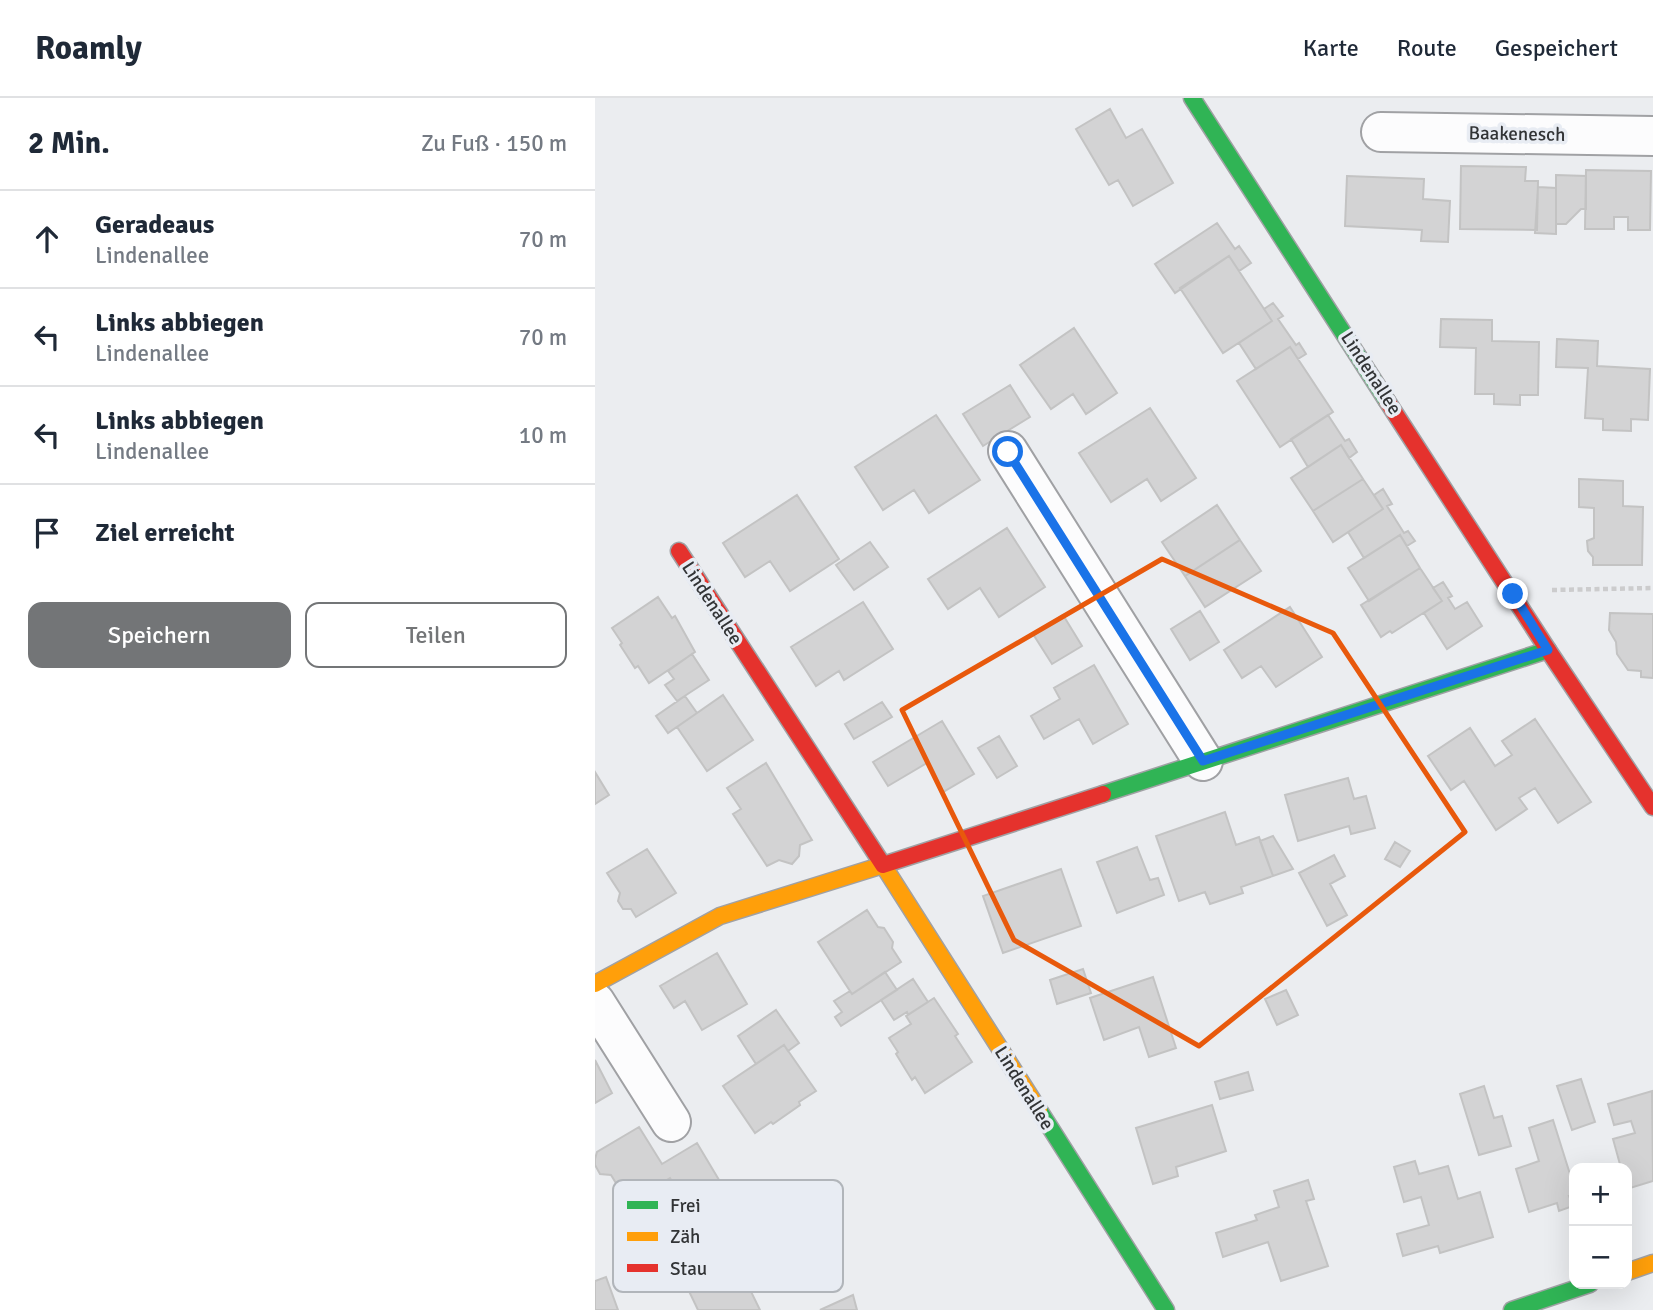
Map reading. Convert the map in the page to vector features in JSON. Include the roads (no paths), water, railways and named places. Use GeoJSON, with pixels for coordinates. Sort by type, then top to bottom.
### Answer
{"type":"FeatureCollection","features":[{"type":"Feature","properties":{"kind":"street","name":"Lindenallee"},"geometry":{"type":"LineString","coordinates":[[1192,98],[1548,650],[1653,807]]}},
{"type":"Feature","properties":{"kind":"street","name":"Baakenesch"},"geometry":{"type":"LineString","coordinates":[[1381,132],[1653,136]]}},
{"type":"Feature","properties":{"kind":"street"},"geometry":{"type":"LineString","coordinates":[[1008,452],[1203,761]]}},
{"type":"Feature","properties":{"kind":"street","name":"Lindenallee"},"geometry":{"type":"LineString","coordinates":[[679,551],[1166,1310]]}},
{"type":"Feature","properties":{"kind":"street"},"geometry":{"type":"LineString","coordinates":[[595,984],[720,916],[883,866],[1548,650]]}},
{"type":"Feature","properties":{"kind":"street"},"geometry":{"type":"LineString","coordinates":[[595,1002],[671,1122]]}},
{"type":"Feature","properties":{"kind":"street"},"geometry":{"type":"LineString","coordinates":[[1632,1270],[1653,1263]]}},
{"type":"Feature","properties":{"kind":"street"},"geometry":{"type":"LineString","coordinates":[[1512,1310],[1575,1289]]}}]}
